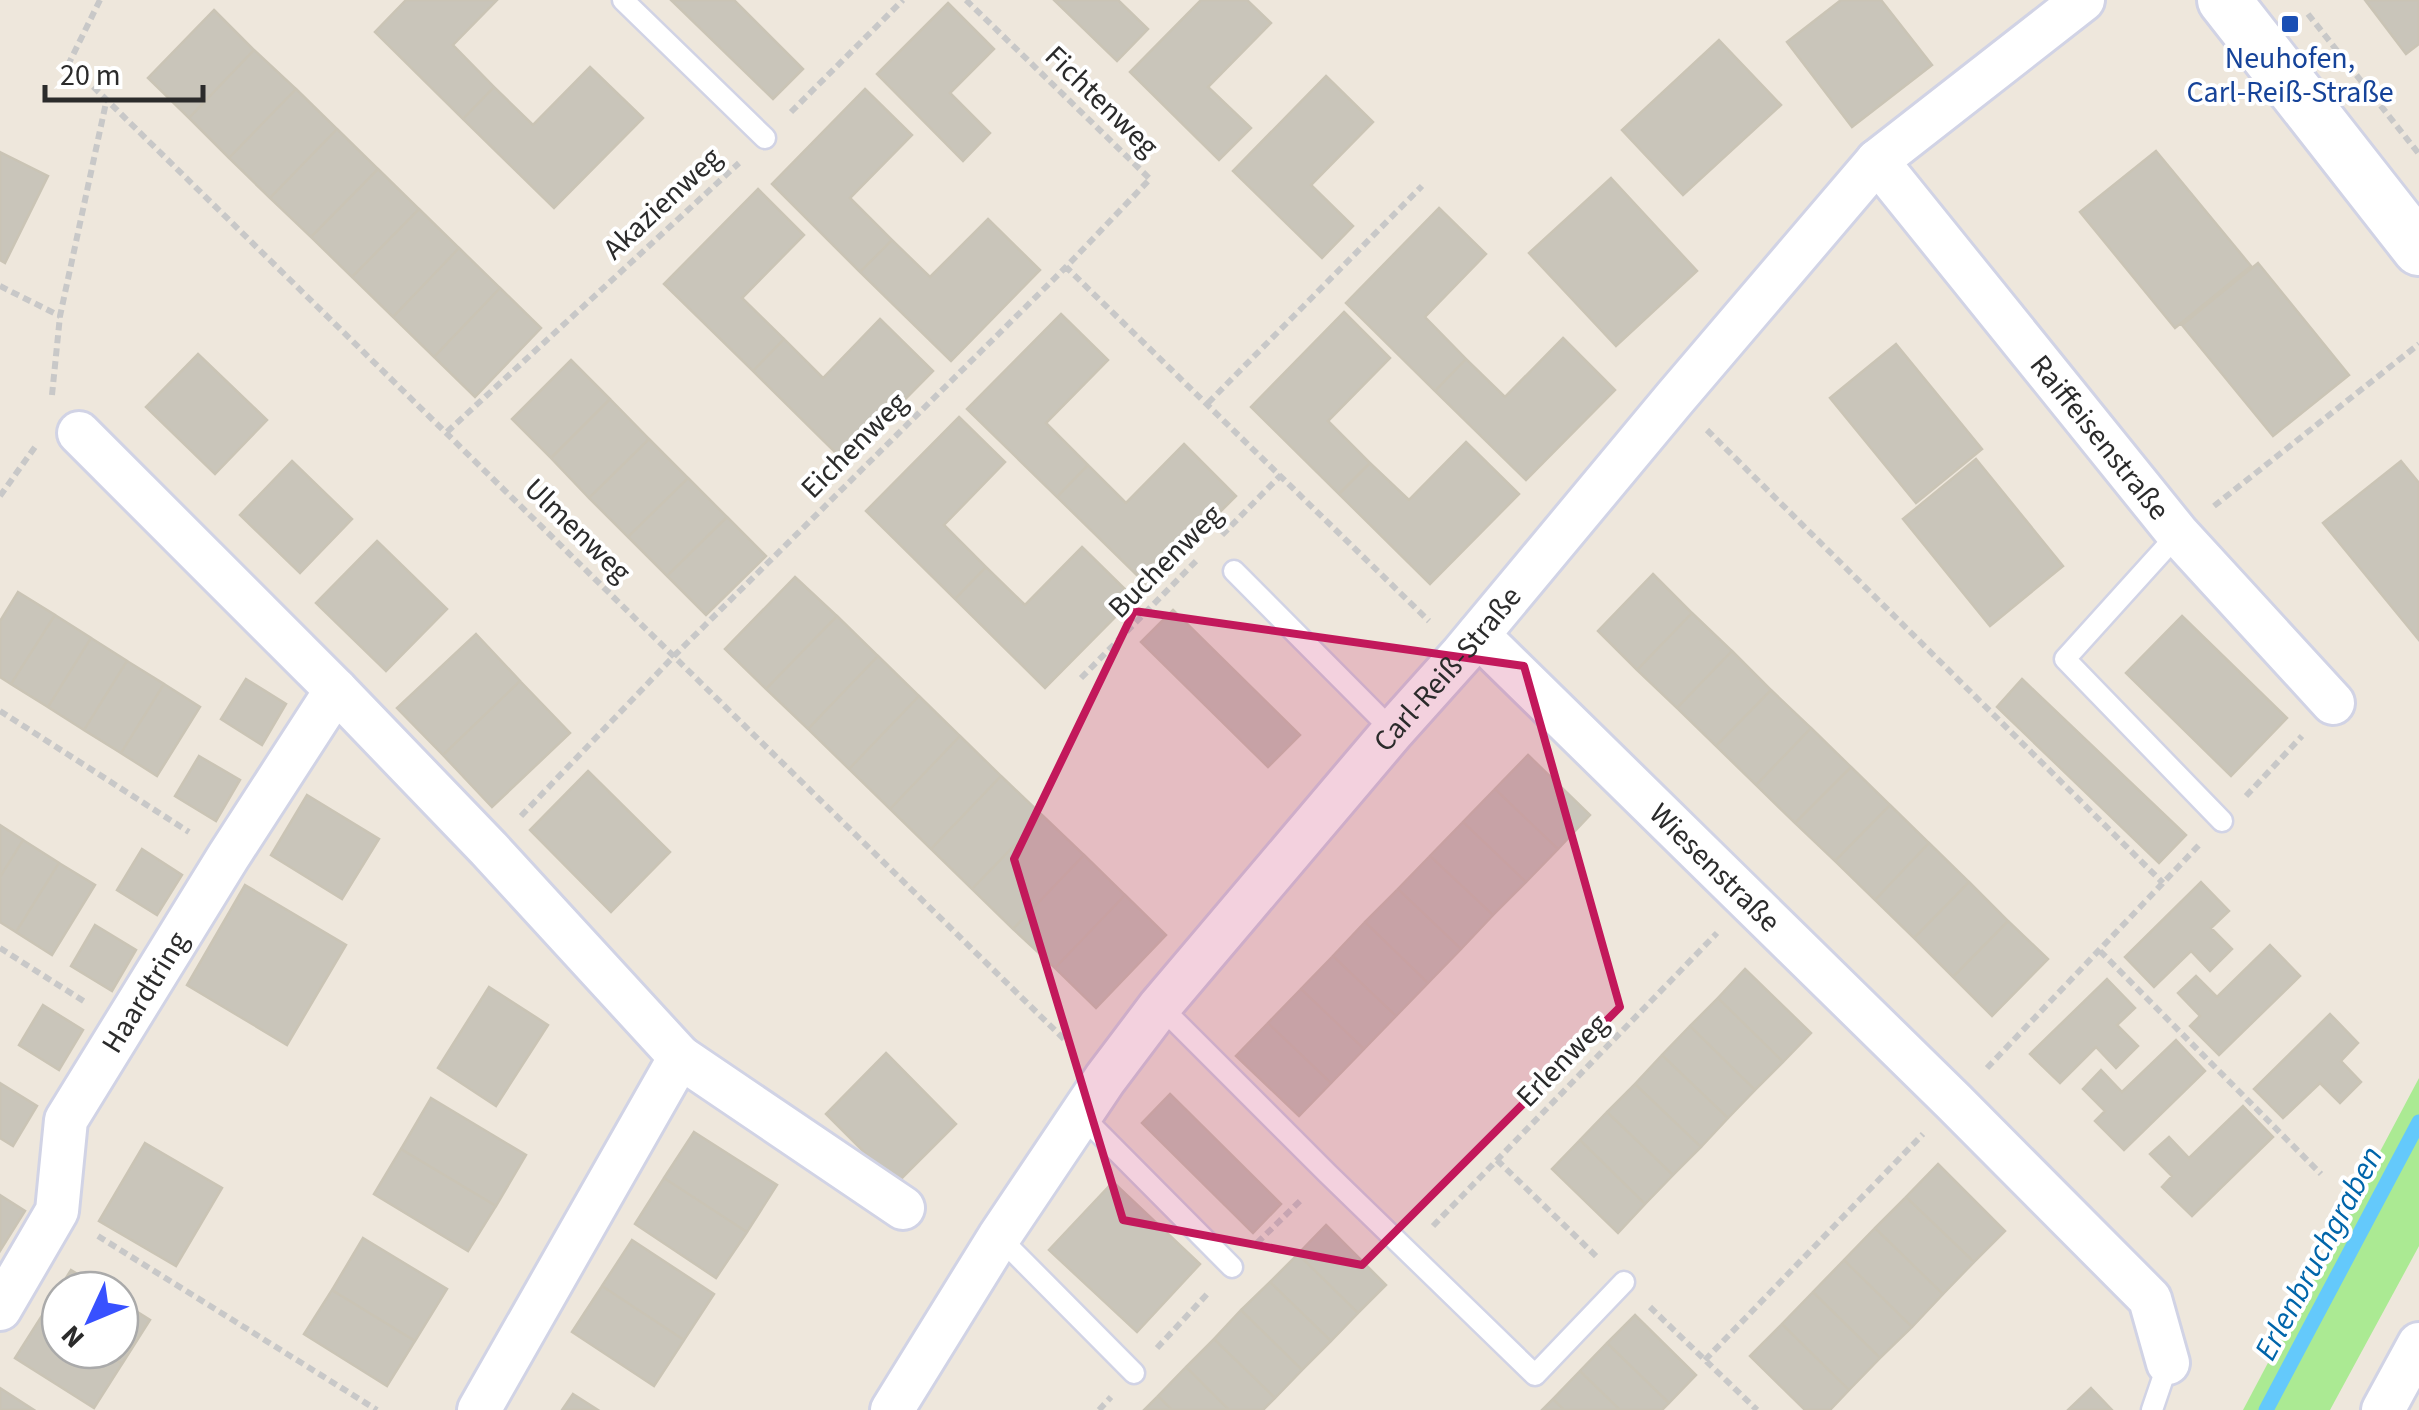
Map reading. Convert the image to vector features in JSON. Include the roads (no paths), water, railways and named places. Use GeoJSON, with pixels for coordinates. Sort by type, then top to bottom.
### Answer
{"type":"FeatureCollection","features":[{"type":"Feature","properties":{"kind":"street","name":"Carl-Reiß-Straße"},"geometry":{"type":"LineString","coordinates":[[892,1410],[999,1238],[1160,1006],[1877,161],[2083,0]]}},
{"type":"Feature","properties":{"kind":"street"},"geometry":{"type":"LineString","coordinates":[[2224,0],[2419,249]]}},
{"type":"Feature","properties":{"kind":"street","name":"Raiffeisenstraße"},"geometry":{"type":"LineString","coordinates":[[1877,161],[2178,534],[2333,703]]}},
{"type":"Feature","properties":{"kind":"street"},"geometry":{"type":"LineString","coordinates":[[65,420],[336,690],[680,1056],[903,1208]]}},
{"type":"Feature","properties":{"kind":"street","name":"Wiesenstraße"},"geometry":{"type":"LineString","coordinates":[[1470,644],[1749,900],[2150,1299],[2168,1363]]}},
{"type":"Feature","properties":{"kind":"street","name":"Haardtring"},"geometry":{"type":"LineString","coordinates":[[0,1309],[57,1211],[66,1120],[336,690]]}},
{"type":"Feature","properties":{"kind":"street"},"geometry":{"type":"LineString","coordinates":[[478,1410],[680,1056]]}},
{"type":"Feature","properties":{"kind":"street"},"geometry":{"type":"LineString","coordinates":[[2383,1410],[2419,1344]]}},
{"type":"Feature","properties":{"kind":"lane"},"geometry":{"type":"LineString","coordinates":[[623,0],[766,138]]}},
{"type":"Feature","properties":{"kind":"lane"},"geometry":{"type":"LineString","coordinates":[[2178,534],[2065,659],[2222,821]]}},
{"type":"Feature","properties":{"kind":"lane"},"geometry":{"type":"LineString","coordinates":[[1234,571],[1393,731]]}},
{"type":"Feature","properties":{"kind":"lane"},"geometry":{"type":"LineString","coordinates":[[1160,1006],[1535,1374],[1624,1282]]}},
{"type":"Feature","properties":{"kind":"lane"},"geometry":{"type":"LineString","coordinates":[[1081,1115],[1232,1267]]}},
{"type":"Feature","properties":{"kind":"lane"},"geometry":{"type":"LineString","coordinates":[[999,1238],[1134,1372]]}},
{"type":"Feature","properties":{"kind":"lane"},"geometry":{"type":"LineString","coordinates":[[2152,1410],[2168,1363]]}},
{"type":"Feature","properties":{"kind":"waterway","name":"Erlenbruchgraben"},"geometry":{"type":"LineString","coordinates":[[2266,1410],[2419,1122]]}},
{"type":"Feature","properties":{"kind":"place","name":"Neuhofen, Carl-Reiß-Straße"},"geometry":{"type":"Point","coordinates":[2290,24]}}]}
